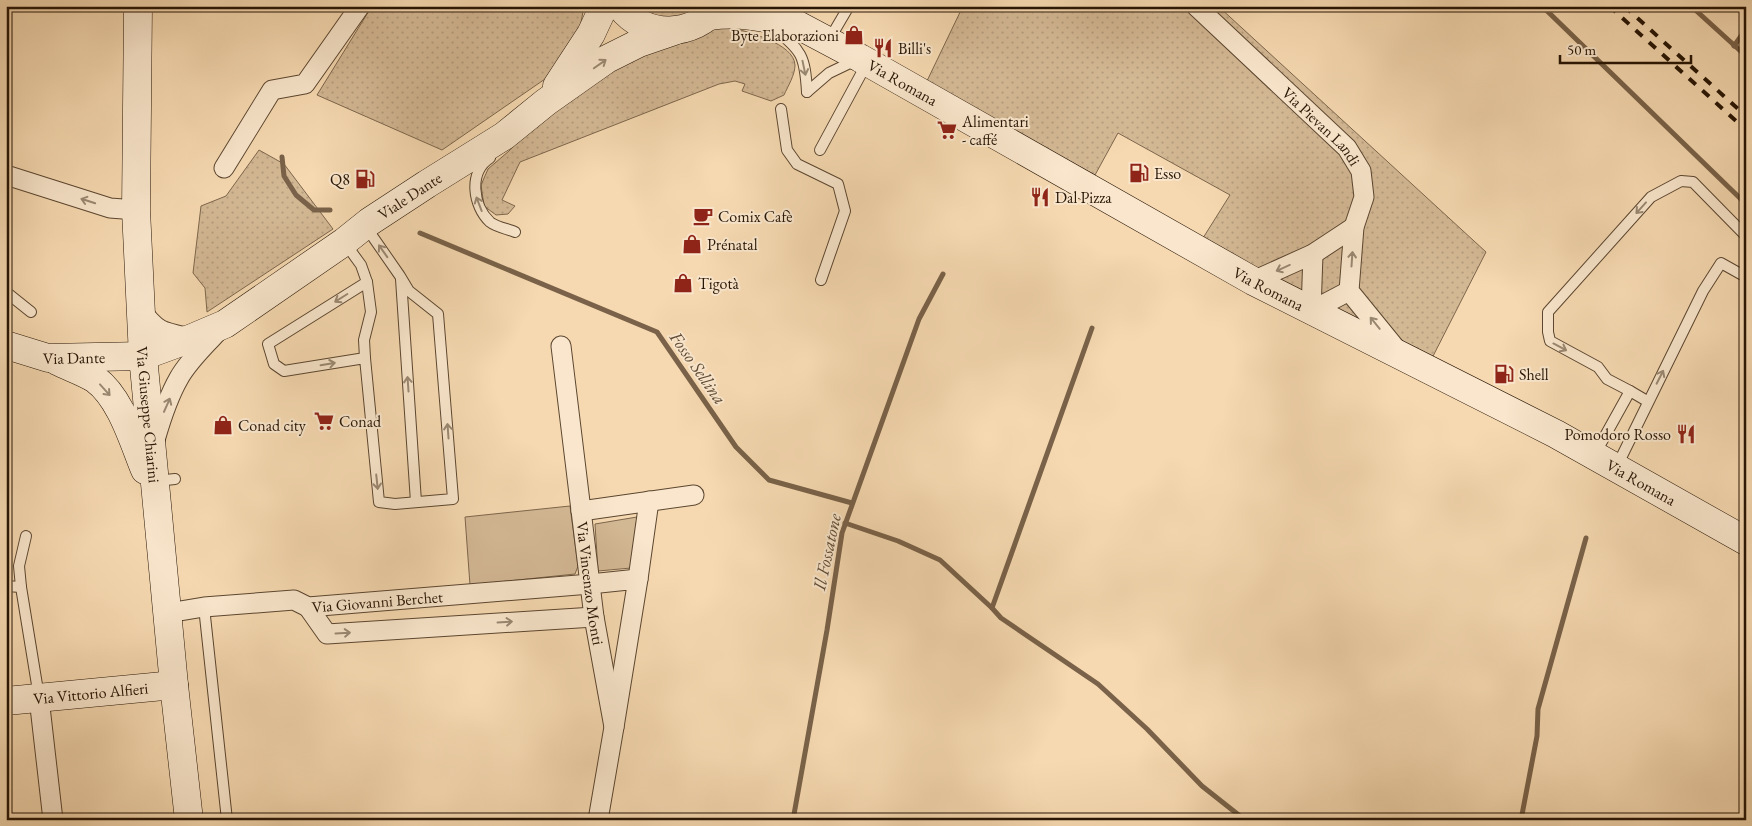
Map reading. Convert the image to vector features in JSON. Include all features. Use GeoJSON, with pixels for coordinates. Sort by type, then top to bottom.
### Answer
{"type":"FeatureCollection","features":[{"type":"Feature","properties":{"kind":"street","name":"Via Giuseppe Chiarini"},"geometry":{"type":"LineString","coordinates":[[138,6],[136,210],[140,310],[152,451],[162,486],[168,614],[189,820]]}},
{"type":"Feature","properties":{"kind":"street"},"geometry":{"type":"LineString","coordinates":[[224,168],[272,90],[305,84],[360,6]]}},
{"type":"Feature","properties":{"kind":"street"},"geometry":{"type":"LineString","coordinates":[[546,102],[591,34],[604,6]]}},
{"type":"Feature","properties":{"kind":"street"},"geometry":{"type":"LineString","coordinates":[[620,6],[636,22],[654,29],[674,31],[696,25],[715,11],[727,14],[757,10]]}},
{"type":"Feature","properties":{"kind":"street","name":"Via Pievan Landi"},"geometry":{"type":"LineString","coordinates":[[1196,6],[1347,148],[1361,171],[1364,197],[1354,227],[1349,291]]}},
{"type":"Feature","properties":{"kind":"street","name":"Via Romana"},"geometry":{"type":"LineString","coordinates":[[757,10],[796,24],[1253,281],[1556,434],[1746,541]]}},
{"type":"Feature","properties":{"kind":"street","name":"Viale Dante"},"geometry":{"type":"LineString","coordinates":[[144,356],[225,324],[427,184],[504,136],[546,102],[607,60],[639,43],[674,31]]}},
{"type":"Feature","properties":{"kind":"street"},"geometry":{"type":"LineString","coordinates":[[6,175],[110,208],[136,210]]}},
{"type":"Feature","properties":{"kind":"street"},"geometry":{"type":"LineString","coordinates":[[1253,281],[1313,254],[1354,227]]}},
{"type":"Feature","properties":{"kind":"street"},"geometry":{"type":"LineString","coordinates":[[1313,254],[1311,311],[1349,291],[1401,355]]}},
{"type":"Feature","properties":{"kind":"street"},"geometry":{"type":"LineString","coordinates":[[140,310],[151,324],[162,332],[192,338]]}},
{"type":"Feature","properties":{"kind":"street"},"geometry":{"type":"LineString","coordinates":[[152,451],[164,412],[179,377],[225,324]]}},
{"type":"Feature","properties":{"kind":"street","name":"Via Dante"},"geometry":{"type":"LineString","coordinates":[[6,345],[48,358],[144,356]]}},
{"type":"Feature","properties":{"kind":"street","name":"Via Vincenzo Monti"},"geometry":{"type":"LineString","coordinates":[[560,346],[594,617],[614,727],[598,820]]}},
{"type":"Feature","properties":{"kind":"street"},"geometry":{"type":"LineString","coordinates":[[48,358],[94,379],[109,393],[162,486]]}},
{"type":"Feature","properties":{"kind":"street"},"geometry":{"type":"LineString","coordinates":[[581,511],[694,495]]}},
{"type":"Feature","properties":{"kind":"street"},"geometry":{"type":"LineString","coordinates":[[614,727],[649,501]]}},
{"type":"Feature","properties":{"kind":"street","name":"Via Giovanni Berchet"},"geometry":{"type":"LineString","coordinates":[[168,614],[204,607],[294,600],[308,607],[638,579]]}},
{"type":"Feature","properties":{"kind":"street"},"geometry":{"type":"LineString","coordinates":[[308,607],[327,634],[594,617]]}},
{"type":"Feature","properties":{"kind":"street","name":"Via Vittorio Alfieri"},"geometry":{"type":"LineString","coordinates":[[6,701],[174,685]]}},
{"type":"Feature","properties":{"kind":"street"},"geometry":{"type":"LineString","coordinates":[[39,698],[52,820]]}},
{"type":"Feature","properties":{"kind":"lane"},"geometry":{"type":"LineString","coordinates":[[828,42],[849,6]]}},
{"type":"Feature","properties":{"kind":"lane"},"geometry":{"type":"LineString","coordinates":[[757,10],[772,27],[787,38],[800,52],[806,68],[807,92],[829,73],[863,61]]}},
{"type":"Feature","properties":{"kind":"lane"},"geometry":{"type":"LineString","coordinates":[[820,150],[863,61]]}},
{"type":"Feature","properties":{"kind":"lane"},"geometry":{"type":"LineString","coordinates":[[781,109],[787,150],[797,164],[838,184],[845,212],[821,280]]}},
{"type":"Feature","properties":{"kind":"lane"},"geometry":{"type":"LineString","coordinates":[[504,136],[500,152],[484,162],[474,184],[479,207],[491,223],[515,232]]}},
{"type":"Feature","properties":{"kind":"lane"},"geometry":{"type":"LineString","coordinates":[[1647,401],[1607,379],[1598,367],[1550,341],[1548,312],[1651,197],[1680,181],[1693,182],[1746,236]]}},
{"type":"Feature","properties":{"kind":"lane"},"geometry":{"type":"LineString","coordinates":[[344,242],[361,265],[367,282],[371,312],[364,340],[365,358],[380,502],[395,504],[453,499],[438,314],[409,291],[365,226]]}},
{"type":"Feature","properties":{"kind":"lane"},"geometry":{"type":"LineString","coordinates":[[1605,462],[1647,401],[1703,291],[1721,263],[1746,277]]}},
{"type":"Feature","properties":{"kind":"lane"},"geometry":{"type":"LineString","coordinates":[[400,276],[416,502]]}},
{"type":"Feature","properties":{"kind":"lane"},"geometry":{"type":"LineString","coordinates":[[365,358],[284,371],[274,364],[268,344],[367,282]]}},
{"type":"Feature","properties":{"kind":"lane"},"geometry":{"type":"LineString","coordinates":[[6,292],[31,312]]}},
{"type":"Feature","properties":{"kind":"lane"},"geometry":{"type":"LineString","coordinates":[[1605,462],[1630,391]]}},
{"type":"Feature","properties":{"kind":"lane"},"geometry":{"type":"LineString","coordinates":[[26,536],[19,566],[39,698]]}},
{"type":"Feature","properties":{"kind":"lane"},"geometry":{"type":"LineString","coordinates":[[6,586],[21,586]]}},
{"type":"Feature","properties":{"kind":"lane"},"geometry":{"type":"LineString","coordinates":[[204,607],[227,820]]}},
{"type":"Feature","properties":{"kind":"shaded area"},"geometry":{"type":"Polygon","coordinates":[[[372,6],[584,6],[580,28],[561,68],[442,150],[317,95],[372,6]]]}},
{"type":"Feature","properties":{"kind":"shaded area"},"geometry":{"type":"Polygon","coordinates":[[[636,6],[703,6],[686,17],[654,17],[636,6]]]}},
{"type":"Feature","properties":{"kind":"shaded area"},"geometry":{"type":"Polygon","coordinates":[[[963,6],[1218,6],[1486,252],[1427,368],[1203,238],[1230,195],[1118,133],[1095,175],[926,83],[963,6]]]}},
{"type":"Feature","properties":{"kind":"shaded area"},"geometry":{"type":"Polygon","coordinates":[[[730,27],[769,40],[787,50],[793,57],[794,73],[784,95],[771,101],[742,91],[745,84],[735,81],[719,84],[520,162],[502,200],[515,206],[508,214],[496,215],[484,206],[481,185],[488,169],[528,131],[637,54],[684,33],[730,27]]]}},
{"type":"Feature","properties":{"kind":"shaded area"},"geometry":{"type":"Polygon","coordinates":[[[259,150],[284,164],[333,229],[207,312],[205,288],[193,273],[201,206],[226,196],[259,150]]]}},
{"type":"Feature","properties":{"kind":"shaded area"},"geometry":{"type":"Polygon","coordinates":[[[570,506],[578,566],[575,574],[470,585],[465,517],[570,506]]]}},
{"type":"Feature","properties":{"kind":"shaded area"},"geometry":{"type":"Polygon","coordinates":[[[637,517],[631,568],[598,571],[595,524],[637,517]]]}},
{"type":"Feature","properties":{"kind":"waterway"},"geometry":{"type":"LineString","coordinates":[[1542,6],[1746,204]]}},
{"type":"Feature","properties":{"kind":"waterway"},"geometry":{"type":"LineString","coordinates":[[1691,6],[1746,56]]}},
{"type":"Feature","properties":{"kind":"waterway"},"geometry":{"type":"LineString","coordinates":[[1734,46],[1746,29]]}},
{"type":"Feature","properties":{"kind":"waterway","name":"Fosso Sellina"},"geometry":{"type":"LineString","coordinates":[[282,157],[284,176],[296,195],[314,210],[330,210]]}},
{"type":"Feature","properties":{"kind":"waterway","name":"Fosso Sellina"},"geometry":{"type":"LineString","coordinates":[[420,233],[657,332],[736,447],[769,480],[852,503]]}},
{"type":"Feature","properties":{"kind":"waterway","name":"Il Fossatone"},"geometry":{"type":"LineString","coordinates":[[793,820],[827,630],[842,533],[919,319],[943,274]]}},
{"type":"Feature","properties":{"kind":"waterway"},"geometry":{"type":"LineString","coordinates":[[992,608],[1092,328]]}},
{"type":"Feature","properties":{"kind":"waterway"},"geometry":{"type":"LineString","coordinates":[[845,523],[898,541],[940,560],[1001,618],[1098,684],[1147,729],[1202,786],[1245,820]]}},
{"type":"Feature","properties":{"kind":"waterway"},"geometry":{"type":"LineString","coordinates":[[1521,820],[1537,736],[1538,709],[1586,538]]}},
{"type":"Feature","properties":{"kind":"railway"},"geometry":{"type":"LineString","coordinates":[[1609,6],[1746,130]]}},
{"type":"Feature","properties":{"kind":"railway"},"geometry":{"type":"LineString","coordinates":[[1624,6],[1746,116]]}},
{"type":"Feature","properties":{"kind":"place","name":"Byte Elaborazioni"},"geometry":{"type":"Point","coordinates":[854,35]}},
{"type":"Feature","properties":{"kind":"place","name":"Billi's"},"geometry":{"type":"Point","coordinates":[883,48]}},
{"type":"Feature","properties":{"kind":"place","name":"Alimentari - caffé"},"geometry":{"type":"Point","coordinates":[947,130]}},
{"type":"Feature","properties":{"kind":"place","name":"Esso"},"geometry":{"type":"Point","coordinates":[1139,173]}},
{"type":"Feature","properties":{"kind":"place","name":"Q8"},"geometry":{"type":"Point","coordinates":[365,179]}},
{"type":"Feature","properties":{"kind":"place","name":"Dal Pizza"},"geometry":{"type":"Point","coordinates":[1040,197]}},
{"type":"Feature","properties":{"kind":"place","name":"Comix Cafè"},"geometry":{"type":"Point","coordinates":[703,216]}},
{"type":"Feature","properties":{"kind":"place","name":"Prénatal"},"geometry":{"type":"Point","coordinates":[692,244]}},
{"type":"Feature","properties":{"kind":"place","name":"Tigotà"},"geometry":{"type":"Point","coordinates":[683,283]}},
{"type":"Feature","properties":{"kind":"place","name":"Shell"},"geometry":{"type":"Point","coordinates":[1504,374]}},
{"type":"Feature","properties":{"kind":"place","name":"Conad"},"geometry":{"type":"Point","coordinates":[324,421]}},
{"type":"Feature","properties":{"kind":"place","name":"Conad city"},"geometry":{"type":"Point","coordinates":[223,425]}},
{"type":"Feature","properties":{"kind":"place","name":"Pomodoro Rosso"},"geometry":{"type":"Point","coordinates":[1686,434]}}]}
